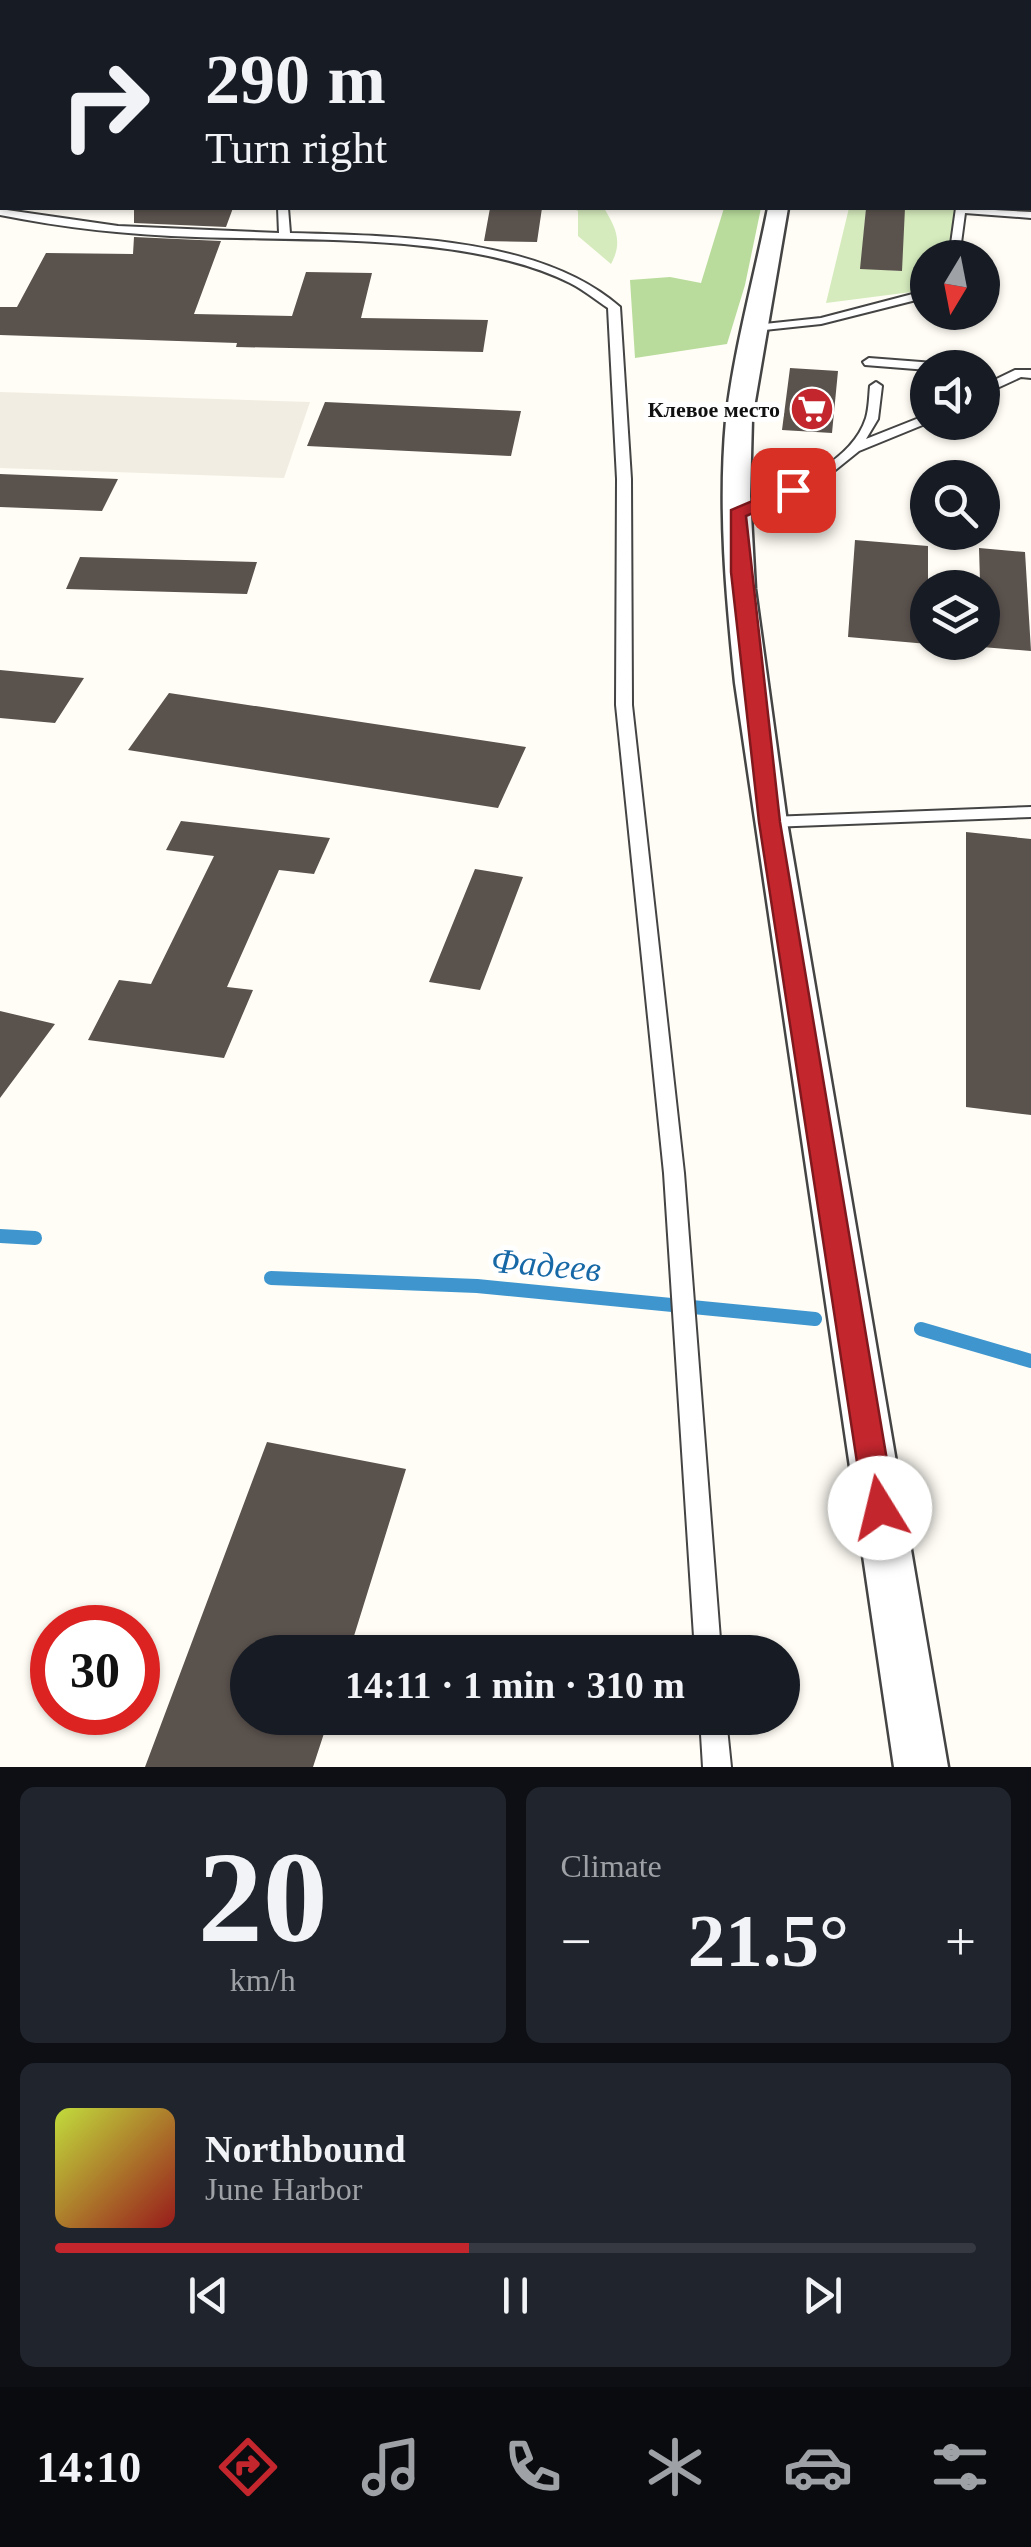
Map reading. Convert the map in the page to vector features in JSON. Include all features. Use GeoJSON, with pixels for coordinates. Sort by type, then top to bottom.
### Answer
{"type":"FeatureCollection","features":[{"type":"Feature","properties":{"kind":"street"},"geometry":{"type":"LineString","coordinates":[[778,210],[754,328],[737,446],[737,513],[752,698],[921,1767]]}},
{"type":"Feature","properties":{"kind":"lane"},"geometry":{"type":"LineString","coordinates":[[282,210],[285,238]]}},
{"type":"Feature","properties":{"kind":"lane"},"geometry":{"type":"LineString","coordinates":[[956,240],[960,210],[1031,216]]}},
{"type":"Feature","properties":{"kind":"lane"},"geometry":{"type":"LineString","coordinates":[[0,215],[56,224],[187,234],[412,242],[520,262],[592,287],[614,307],[624,479],[624,705],[674,1172],[707,1635]]}},
{"type":"Feature","properties":{"kind":"lane"},"geometry":{"type":"LineString","coordinates":[[754,328],[822,321],[910,298]]}},
{"type":"Feature","properties":{"kind":"lane"},"geometry":{"type":"LineString","coordinates":[[870,362],[910,365]]}},
{"type":"Feature","properties":{"kind":"lane"},"geometry":{"type":"LineString","coordinates":[[1000,383],[1019,373],[1031,374]]}},
{"type":"Feature","properties":{"kind":"lane"},"geometry":{"type":"LineString","coordinates":[[854,448],[872,419],[876,386]]}},
{"type":"Feature","properties":{"kind":"lane"},"geometry":{"type":"LineString","coordinates":[[737,513],[813,481],[854,448],[910,426]]}},
{"type":"Feature","properties":{"kind":"lane"},"geometry":{"type":"LineString","coordinates":[[770,822],[1031,812]]}},
{"type":"Feature","properties":{"kind":"lane"},"geometry":{"type":"LineString","coordinates":[[714,1735],[717,1767]]}},
{"type":"Feature","properties":{"kind":"green space"},"geometry":{"type":"Polygon","coordinates":[[[605,210],[616,235],[617,249],[611,264],[578,236],[578,211],[605,210]]]}},
{"type":"Feature","properties":{"kind":"green space"},"geometry":{"type":"Polygon","coordinates":[[[723,210],[761,210],[745,285],[727,344],[635,358],[630,280],[670,277],[701,283],[723,210]]]}},
{"type":"Feature","properties":{"kind":"green space"},"geometry":{"type":"Polygon","coordinates":[[[849,210],[866,210],[861,268],[901,271],[904,210],[961,210],[957,240],[910,240],[910,292],[826,303],[849,210]]]}},
{"type":"Feature","properties":{"kind":"green space"},"geometry":{"type":"Polygon","coordinates":[[[961,210],[1031,210],[1031,215],[961,210]]]}},
{"type":"Feature","properties":{"kind":"shaded area"},"geometry":{"type":"Polygon","coordinates":[[[0,392],[310,402],[284,478],[0,468],[0,392]]]}},
{"type":"Feature","properties":{"kind":"building"},"geometry":{"type":"Polygon","coordinates":[[[134,210],[232,210],[226,227],[134,223],[134,210]]]}},
{"type":"Feature","properties":{"kind":"building"},"geometry":{"type":"Polygon","coordinates":[[[490,210],[542,210],[537,242],[484,241],[490,210]]]}},
{"type":"Feature","properties":{"kind":"building"},"geometry":{"type":"Polygon","coordinates":[[[866,210],[905,210],[902,271],[860,269],[866,210]]]}},
{"type":"Feature","properties":{"kind":"building"},"geometry":{"type":"Polygon","coordinates":[[[134,237],[221,241],[194,314],[292,316],[306,272],[372,273],[361,318],[488,320],[483,352],[236,347],[237,343],[0,335],[0,307],[17,307],[46,253],[133,254],[134,237]]]}},
{"type":"Feature","properties":{"kind":"building"},"geometry":{"type":"Polygon","coordinates":[[[790,368],[838,371],[832,433],[782,430],[790,368]]]}},
{"type":"Feature","properties":{"kind":"building"},"geometry":{"type":"Polygon","coordinates":[[[325,402],[521,411],[511,456],[307,446],[325,402]]]}},
{"type":"Feature","properties":{"kind":"building"},"geometry":{"type":"Polygon","coordinates":[[[0,474],[118,479],[102,511],[0,507],[0,474]]]}},
{"type":"Feature","properties":{"kind":"building"},"geometry":{"type":"Polygon","coordinates":[[[855,540],[928,550],[928,570],[910,570],[910,642],[848,637],[855,540]]]}},
{"type":"Feature","properties":{"kind":"building"},"geometry":{"type":"Polygon","coordinates":[[[979,550],[1025,552],[1031,651],[1000,648],[1000,570],[980,570],[979,550]]]}},
{"type":"Feature","properties":{"kind":"building"},"geometry":{"type":"Polygon","coordinates":[[[80,557],[257,562],[247,594],[66,589],[80,557]]]}},
{"type":"Feature","properties":{"kind":"building"},"geometry":{"type":"Polygon","coordinates":[[[0,670],[84,678],[55,723],[0,718],[0,670]]]}},
{"type":"Feature","properties":{"kind":"building"},"geometry":{"type":"Polygon","coordinates":[[[169,693],[526,747],[498,808],[128,750],[169,693]]]}},
{"type":"Feature","properties":{"kind":"building"},"geometry":{"type":"Polygon","coordinates":[[[181,821],[330,838],[314,874],[279,870],[227,987],[253,990],[224,1058],[88,1040],[119,980],[151,984],[214,856],[166,850],[181,821]]]}},
{"type":"Feature","properties":{"kind":"building"},"geometry":{"type":"Polygon","coordinates":[[[966,832],[1031,839],[1031,1115],[966,1107],[966,832]]]}},
{"type":"Feature","properties":{"kind":"building"},"geometry":{"type":"Polygon","coordinates":[[[475,869],[523,877],[480,990],[429,982],[475,869]]]}},
{"type":"Feature","properties":{"kind":"building"},"geometry":{"type":"Polygon","coordinates":[[[0,1011],[55,1024],[0,1098],[0,1011]]]}},
{"type":"Feature","properties":{"kind":"building"},"geometry":{"type":"Polygon","coordinates":[[[267,1442],[406,1469],[354,1635],[230,1635],[230,1735],[323,1735],[313,1767],[145,1767],[267,1442]]]}},
{"type":"Feature","properties":{"kind":"waterway","name":"Фадеев"},"geometry":{"type":"LineString","coordinates":[[0,1236],[35,1238]]}},
{"type":"Feature","properties":{"kind":"waterway","name":"Фадеев"},"geometry":{"type":"LineString","coordinates":[[271,1278],[477,1286],[815,1319]]}},
{"type":"Feature","properties":{"kind":"waterway","name":"Фадеев"},"geometry":{"type":"LineString","coordinates":[[921,1329],[1031,1361]]}},
{"type":"Feature","properties":{"kind":"place","name":"Клевое место"},"geometry":{"type":"Point","coordinates":[812,409]}},
{"type":"Feature","properties":{"kind":"route"},"geometry":{"type":"LineString","coordinates":[[793,490],[737,513],[740,572],[752,698],[770,822],[880,1508]]}}]}
